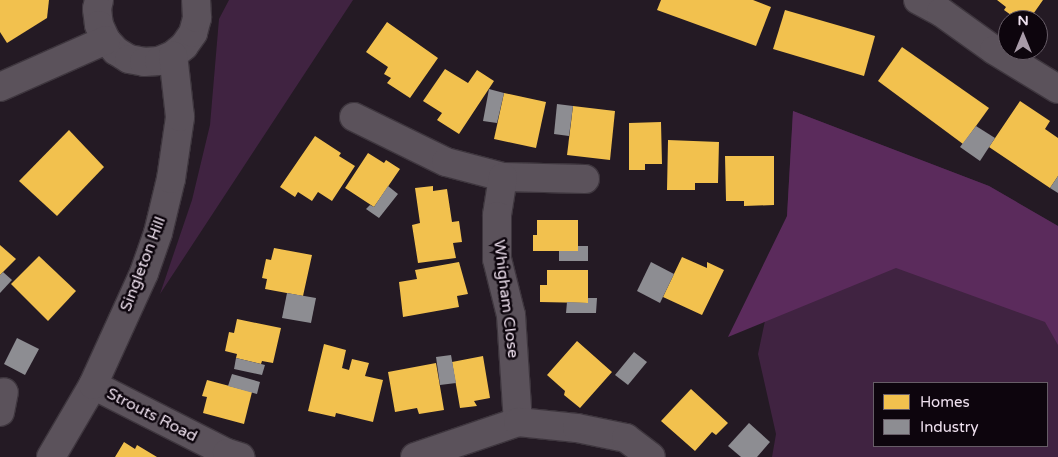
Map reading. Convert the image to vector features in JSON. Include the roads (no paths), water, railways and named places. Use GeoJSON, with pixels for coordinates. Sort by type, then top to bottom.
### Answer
{"type":"FeatureCollection","features":[{"type":"Feature","properties":{"kind":"street"},"geometry":{"type":"LineString","coordinates":[[99,0],[97,9],[99,25],[106,40],[116,51],[129,59],[151,62],[173,55],[184,46],[193,33],[197,18],[196,0]]}},
{"type":"Feature","properties":{"kind":"street"},"geometry":{"type":"LineString","coordinates":[[918,0],[941,12],[994,50],[1055,81]]}},
{"type":"Feature","properties":{"kind":"street"},"geometry":{"type":"LineString","coordinates":[[0,87],[106,40]]}},
{"type":"Feature","properties":{"kind":"street","name":"Singleton Hill"},"geometry":{"type":"LineString","coordinates":[[51,457],[93,385],[144,273],[158,233],[171,180],[180,117],[173,55]]}},
{"type":"Feature","properties":{"kind":"street"},"geometry":{"type":"LineString","coordinates":[[354,117],[446,162],[503,177],[585,179]]}},
{"type":"Feature","properties":{"kind":"street","name":"Whigham Close"},"geometry":{"type":"LineString","coordinates":[[503,177],[497,216],[497,258],[511,314],[518,422]]}},
{"type":"Feature","properties":{"kind":"street","name":"Strouts Road"},"geometry":{"type":"LineString","coordinates":[[93,385],[227,453],[240,457]]}},
{"type":"Feature","properties":{"kind":"street"},"geometry":{"type":"LineString","coordinates":[[415,457],[518,422],[578,428],[626,438],[651,457]]}}]}
